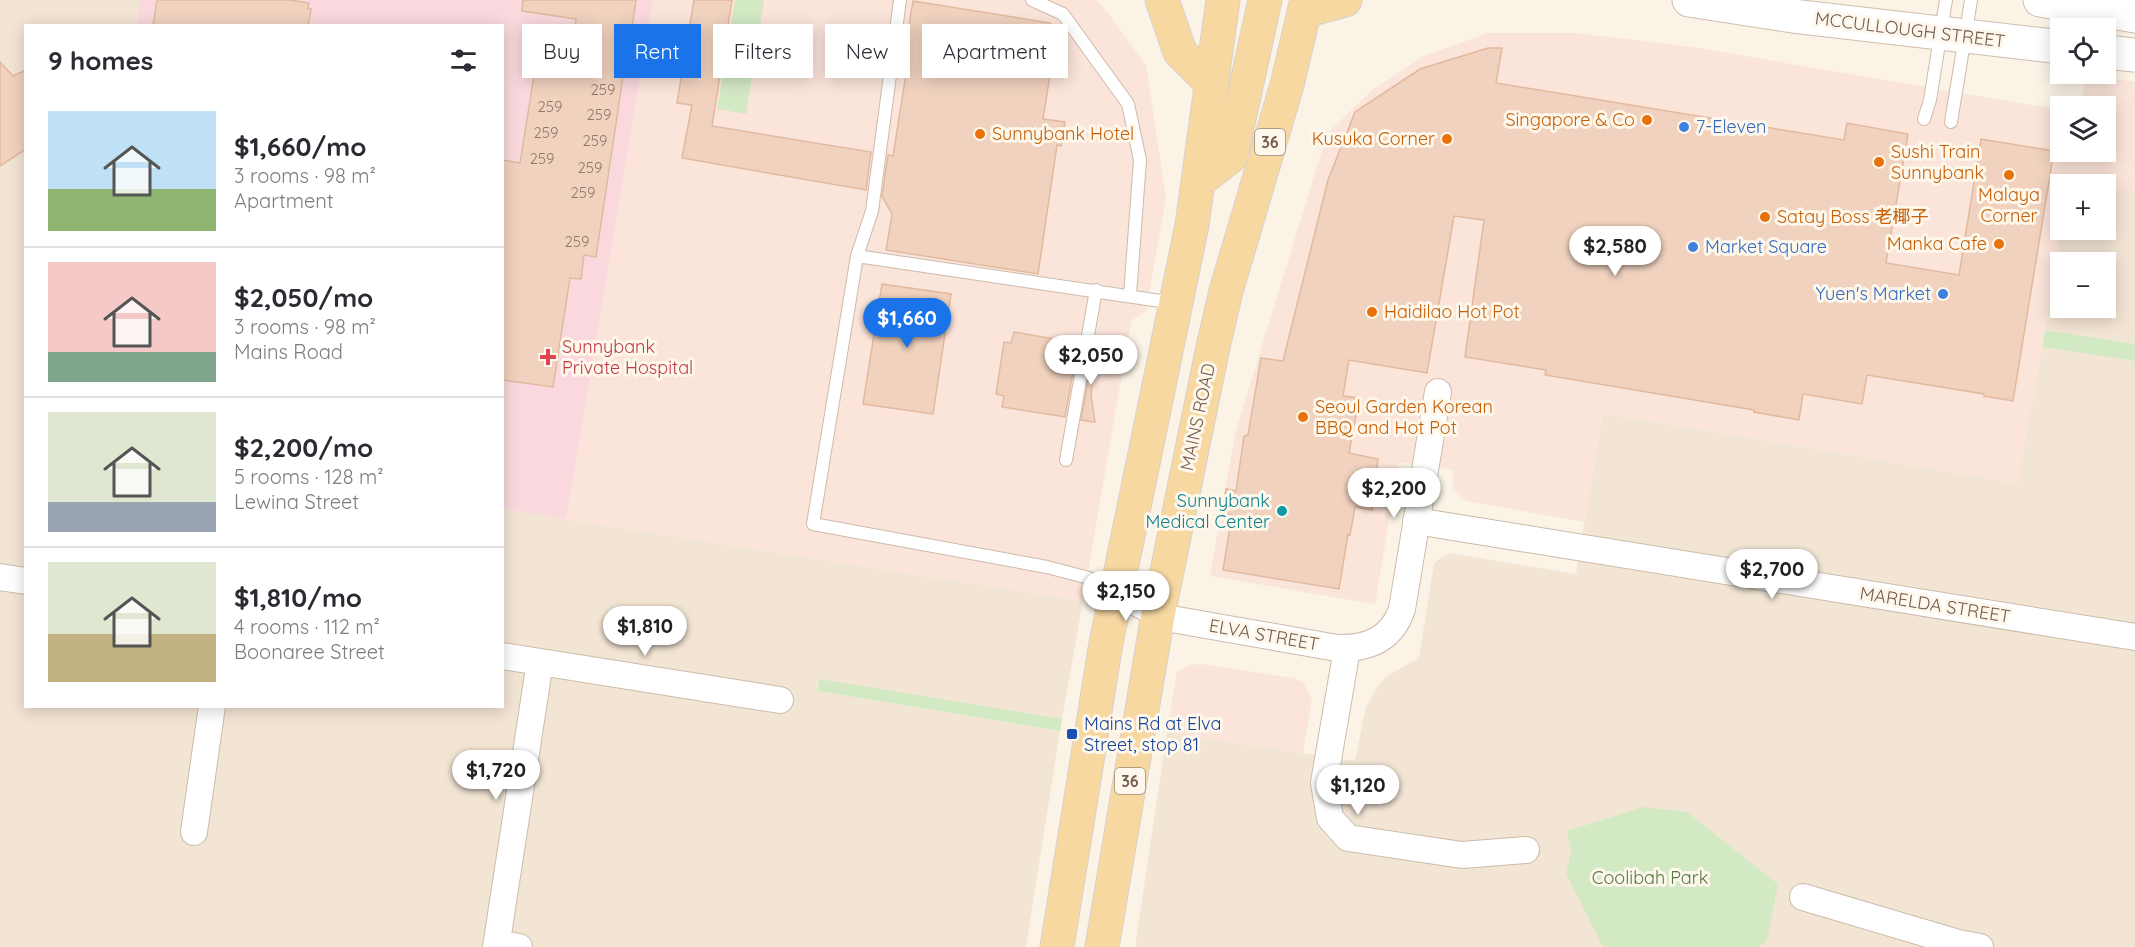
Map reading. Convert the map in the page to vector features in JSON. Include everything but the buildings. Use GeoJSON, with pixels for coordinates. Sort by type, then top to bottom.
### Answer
{"type":"FeatureCollection","features":[{"type":"Feature","properties":{"kind":"main road"},"geometry":{"type":"LineString","coordinates":[[1162,0],[1180,52],[1212,84]]}},
{"type":"Feature","properties":{"kind":"main road"},"geometry":{"type":"LineString","coordinates":[[1057,947],[1115,592],[1177,303],[1199,180],[1223,0]]}},
{"type":"Feature","properties":{"kind":"main road"},"geometry":{"type":"LineString","coordinates":[[1199,180],[1231,156],[1265,0]]}},
{"type":"Feature","properties":{"kind":"main road"},"geometry":{"type":"LineString","coordinates":[[1306,6],[1345,0]]}},
{"type":"Feature","properties":{"kind":"main road","name":"MCCULLOUGH STREET"},"geometry":{"type":"LineString","coordinates":[[1689,0],[1793,16],[2050,46]]}},
{"type":"Feature","properties":{"kind":"main road"},"geometry":{"type":"LineString","coordinates":[[2040,0],[2135,16]]}},
{"type":"Feature","properties":{"kind":"main road","name":"MAINS ROAD"},"geometry":{"type":"LineString","coordinates":[[1102,947],[1158,615],[1226,291],[1287,85],[1306,6]]}},
{"type":"Feature","properties":{"kind":"main road"},"geometry":{"type":"LineString","coordinates":[[2116,53],[2135,55]]}},
{"type":"Feature","properties":{"kind":"street"},"geometry":{"type":"LineString","coordinates":[[1438,392],[1402,609],[1394,627],[1388,634],[1378,640],[1347,649],[1324,783],[1330,818],[1348,838],[1462,855],[1526,850]]}},
{"type":"Feature","properties":{"kind":"street","name":"MARELDA STREET"},"geometry":{"type":"LineString","coordinates":[[1416,521],[2135,637]]}},
{"type":"Feature","properties":{"kind":"street"},"geometry":{"type":"LineString","coordinates":[[0,577],[24,581]]}},
{"type":"Feature","properties":{"kind":"street","name":"ELVA STREET"},"geometry":{"type":"LineString","coordinates":[[1115,592],[1158,615],[1180,621],[1347,649]]}},
{"type":"Feature","properties":{"kind":"street"},"geometry":{"type":"LineString","coordinates":[[504,656],[780,700]]}},
{"type":"Feature","properties":{"kind":"street"},"geometry":{"type":"LineString","coordinates":[[504,946],[540,662]]}},
{"type":"Feature","properties":{"kind":"street"},"geometry":{"type":"LineString","coordinates":[[194,832],[212,708]]}},
{"type":"Feature","properties":{"kind":"street"},"geometry":{"type":"LineString","coordinates":[[1803,897],[1958,944],[1980,947]]}},
{"type":"Feature","properties":{"kind":"lane"},"geometry":{"type":"LineString","coordinates":[[900,0],[872,212],[857,256],[813,524],[1047,567],[1089,578],[1115,592]]}},
{"type":"Feature","properties":{"kind":"lane"},"geometry":{"type":"LineString","coordinates":[[1032,0],[1063,14],[1128,104],[1140,159],[1130,296]]}},
{"type":"Feature","properties":{"kind":"lane"},"geometry":{"type":"LineString","coordinates":[[1946,0],[1953,35],[1951,123]]}},
{"type":"Feature","properties":{"kind":"lane"},"geometry":{"type":"LineString","coordinates":[[1924,119],[1953,35],[1971,0]]}},
{"type":"Feature","properties":{"kind":"lane"},"geometry":{"type":"LineString","coordinates":[[857,256],[1177,303]]}},
{"type":"Feature","properties":{"kind":"lane"},"geometry":{"type":"LineString","coordinates":[[1066,460],[1096,291]]}},
{"type":"Feature","properties":{"kind":"shaded area"},"geometry":{"type":"Polygon","coordinates":[[[0,0],[140,0],[136,24],[24,24],[24,708],[504,708],[504,509],[1083,601],[1062,719],[818,680],[817,691],[1060,731],[1026,947],[0,947],[0,0]]]}},
{"type":"Feature","properties":{"kind":"shaded area","name":"Sunnybank Private Hospital"},"geometry":{"type":"Polygon","coordinates":[[[140,0],[653,0],[649,24],[614,24],[614,78],[640,78],[566,519],[504,509],[504,24],[136,24],[140,0]]]}},
{"type":"Feature","properties":{"kind":"shaded area"},"geometry":{"type":"Polygon","coordinates":[[[653,0],[1096,0],[1108,13],[1146,65],[1166,198],[1146,311],[1131,321],[1083,601],[566,519],[640,78],[701,78],[701,24],[649,24],[653,0]]]}},
{"type":"Feature","properties":{"kind":"shaded area"},"geometry":{"type":"Polygon","coordinates":[[[1488,33],[1575,33],[1692,47],[2050,108],[2050,162],[2116,162],[2116,96],[2082,96],[2084,84],[2116,84],[2116,79],[2135,82],[2135,192],[2116,189],[2116,174],[2050,174],[2050,240],[2058,240],[2056,252],[2050,252],[2050,294],[2018,483],[1603,413],[1585,522],[1466,501],[1453,488],[1453,470],[1399,462],[1375,604],[1210,576],[1235,434],[1327,134],[1371,91],[1424,56],[1488,33]]]}},
{"type":"Feature","properties":{"kind":"shaded area"},"geometry":{"type":"Polygon","coordinates":[[[2116,189],[2135,192],[2135,344],[2045,330],[2050,296],[2050,318],[2116,318],[2116,252],[2056,252],[2058,240],[2116,240],[2116,189]]]}},
{"type":"Feature","properties":{"kind":"shaded area"},"geometry":{"type":"Polygon","coordinates":[[[2042,347],[2135,361],[2135,947],[1759,947],[1767,940],[1567,831],[1571,850],[1566,874],[1603,947],[1135,947],[1167,732],[1355,761],[1366,707],[1376,689],[1385,677],[1419,658],[1434,563],[1450,553],[1576,574],[1602,413],[2017,483],[2042,347]]]}},
{"type":"Feature","properties":{"kind":"shaded area"},"geometry":{"type":"Polygon","coordinates":[[[1201,664],[1293,678],[1303,682],[1312,700],[1303,753],[1167,732],[1177,672],[1190,665],[1201,664]]]}},
{"type":"Feature","properties":{"kind":"green space"},"geometry":{"type":"Polygon","coordinates":[[[735,0],[764,0],[760,24],[731,24],[735,0]]]}},
{"type":"Feature","properties":{"kind":"green space"},"geometry":{"type":"Polygon","coordinates":[[[722,78],[752,78],[746,114],[717,109],[722,78]]]}},
{"type":"Feature","properties":{"kind":"green space"},"geometry":{"type":"Polygon","coordinates":[[[2045,330],[2135,344],[2135,361],[2042,347],[2045,330]]]}},
{"type":"Feature","properties":{"kind":"green space"},"geometry":{"type":"Polygon","coordinates":[[[819,679],[1062,719],[1060,731],[817,691],[819,679]]]}},
{"type":"Feature","properties":{"kind":"green space","name":"Coolibah Park"},"geometry":{"type":"Polygon","coordinates":[[[1643,807],[1687,812],[1778,884],[1767,940],[1759,947],[1603,947],[1566,874],[1571,850],[1567,831],[1643,807]]]}},
{"type":"Feature","properties":{"kind":"place","name":"Singapore & Co"},"geometry":{"type":"Point","coordinates":[1647,120]}},
{"type":"Feature","properties":{"kind":"place","name":"7-Eleven"},"geometry":{"type":"Point","coordinates":[1684,127]}},
{"type":"Feature","properties":{"kind":"place","name":"Sunnybank Hotel"},"geometry":{"type":"Point","coordinates":[980,134]}},
{"type":"Feature","properties":{"kind":"place","name":"Kusuka Corner"},"geometry":{"type":"Point","coordinates":[1447,139]}},
{"type":"Feature","properties":{"kind":"place","name":"Sushi Train Sunnybank"},"geometry":{"type":"Point","coordinates":[1879,162]}},
{"type":"Feature","properties":{"kind":"place","name":"Malaya Corner"},"geometry":{"type":"Point","coordinates":[2009,175]}},
{"type":"Feature","properties":{"kind":"place","name":"Satay Boss 老椰子"},"geometry":{"type":"Point","coordinates":[1765,217]}},
{"type":"Feature","properties":{"kind":"place","name":"Manka Cafe"},"geometry":{"type":"Point","coordinates":[1999,244]}},
{"type":"Feature","properties":{"kind":"place","name":"Market Square"},"geometry":{"type":"Point","coordinates":[1693,247]}},
{"type":"Feature","properties":{"kind":"place","name":"Yuen's Market"},"geometry":{"type":"Point","coordinates":[1943,294]}},
{"type":"Feature","properties":{"kind":"place","name":"Haidilao Hot Pot"},"geometry":{"type":"Point","coordinates":[1372,312]}},
{"type":"Feature","properties":{"kind":"place","name":"Sunnybank Private Hospital"},"geometry":{"type":"Point","coordinates":[548,357]}},
{"type":"Feature","properties":{"kind":"place","name":"Seoul Garden Korean BBQ and Hot Pot"},"geometry":{"type":"Point","coordinates":[1303,417]}},
{"type":"Feature","properties":{"kind":"place","name":"Sunnybank Medical Center"},"geometry":{"type":"Point","coordinates":[1282,511]}},
{"type":"Feature","properties":{"kind":"place","name":"Mains Rd at Elva Street, stop 81"},"geometry":{"type":"Point","coordinates":[1072,734]}}]}
